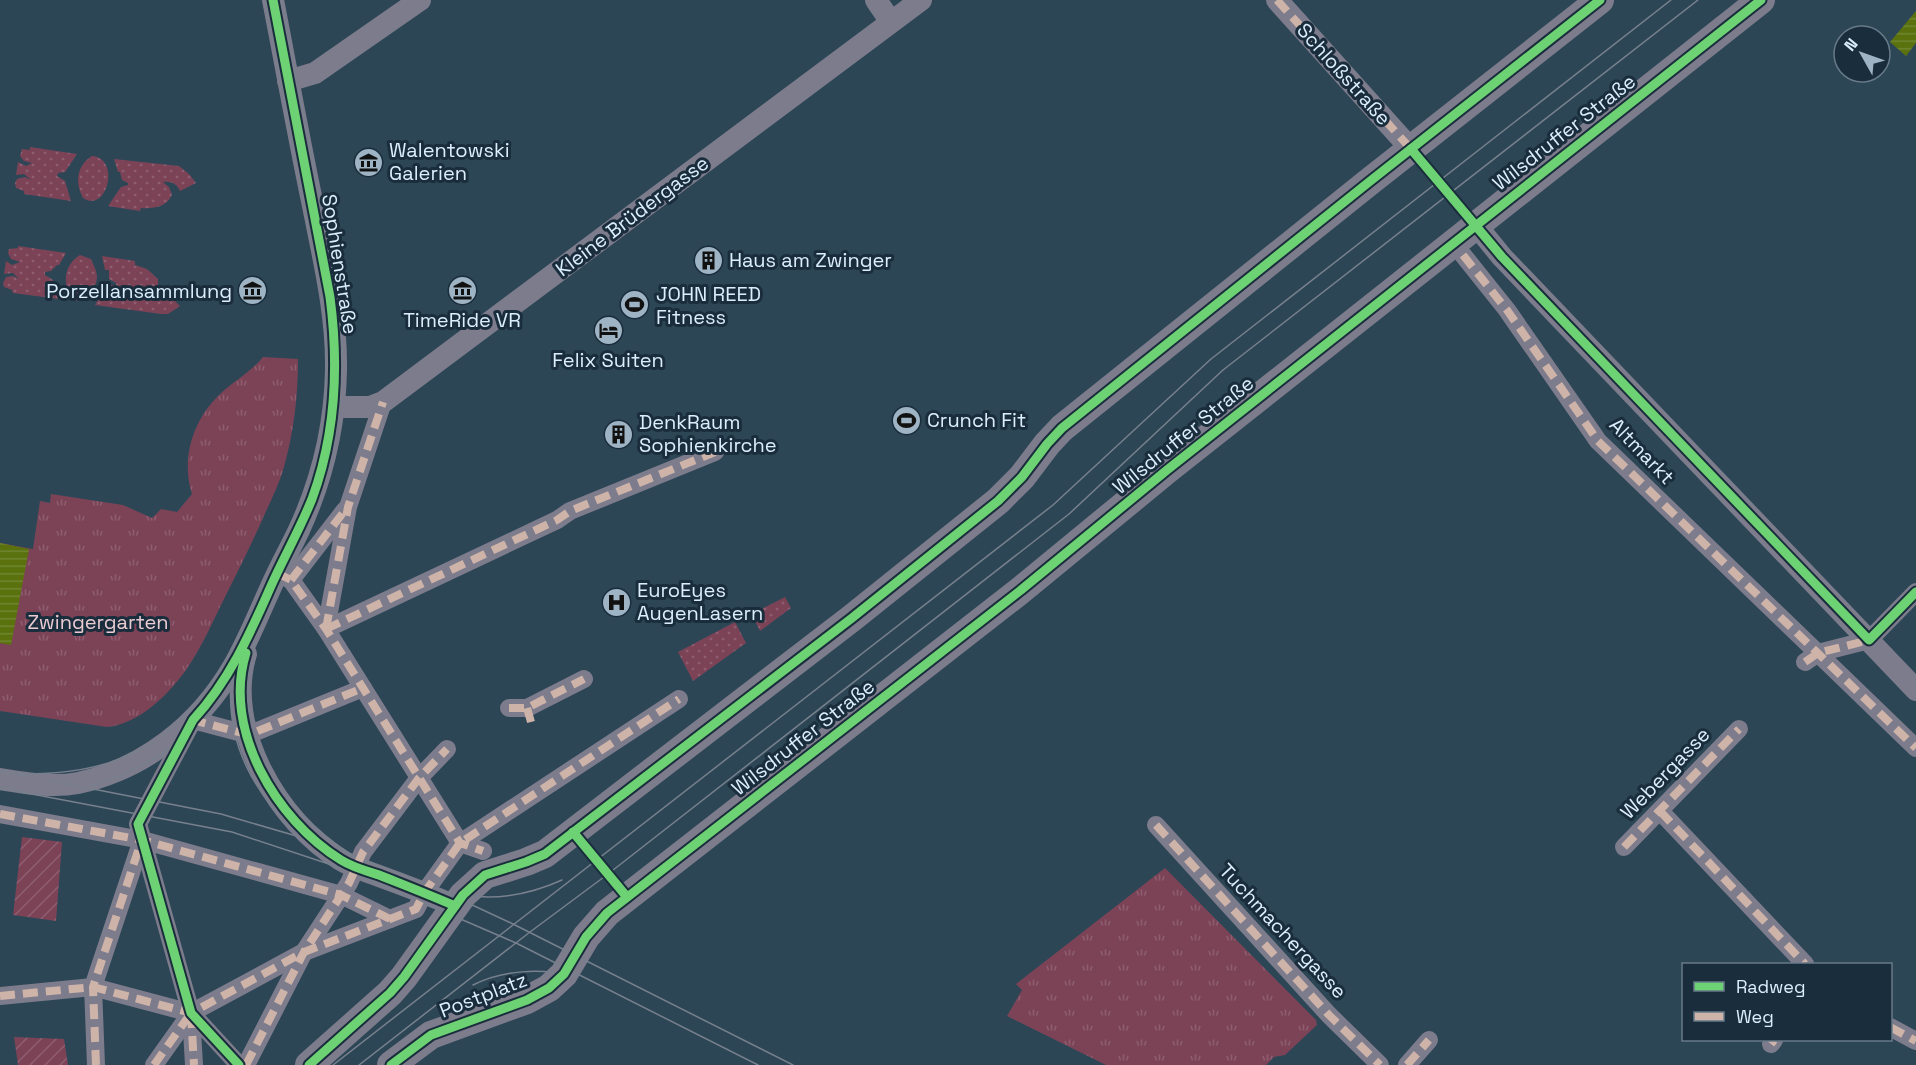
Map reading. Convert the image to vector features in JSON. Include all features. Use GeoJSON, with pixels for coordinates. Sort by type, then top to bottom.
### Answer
{"type":"FeatureCollection","features":[{"type":"Feature","properties":{"kind":"street","name":"Sophienstraße"},"geometry":{"type":"LineString","coordinates":[[0,779],[37,785],[76,783],[108,774],[159,749],[193,720],[207,705],[229,673],[257,618],[284,577],[312,499],[321,471],[334,407],[335,332],[329,290],[273,0]]}},
{"type":"Feature","properties":{"kind":"street"},"geometry":{"type":"LineString","coordinates":[[288,81],[315,73],[420,0]]}},
{"type":"Feature","properties":{"kind":"street"},"geometry":{"type":"LineString","coordinates":[[876,0],[891,22]]}},
{"type":"Feature","properties":{"kind":"street","name":"Kleine Brüdergasse"},"geometry":{"type":"LineString","coordinates":[[334,407],[370,407],[383,402],[921,0]]}},
{"type":"Feature","properties":{"kind":"street","name":"Schloßstraße"},"geometry":{"type":"LineString","coordinates":[[1277,0],[1411,149]]}},
{"type":"Feature","properties":{"kind":"street"},"geometry":{"type":"LineString","coordinates":[[309,1065],[397,985],[465,892],[485,875],[545,854],[852,618],[998,501],[1022,477],[1062,428],[1600,0]]}},
{"type":"Feature","properties":{"kind":"street","name":"Wilsdruffer Straße"},"geometry":{"type":"LineString","coordinates":[[627,897],[1022,590],[1167,470],[1761,0]]}},
{"type":"Feature","properties":{"kind":"street"},"geometry":{"type":"LineString","coordinates":[[1475,225],[1502,257],[1916,690]]}},
{"type":"Feature","properties":{"kind":"street","name":"Altmarkt"},"geometry":{"type":"LineString","coordinates":[[1463,255],[1507,310],[1598,441],[1811,658],[1916,748]]}},
{"type":"Feature","properties":{"kind":"street"},"geometry":{"type":"LineString","coordinates":[[326,629],[348,507],[383,402]]}},
{"type":"Feature","properties":{"kind":"street"},"geometry":{"type":"LineString","coordinates":[[326,629],[570,512],[715,452]]}},
{"type":"Feature","properties":{"kind":"street"},"geometry":{"type":"LineString","coordinates":[[348,507],[284,577],[326,629],[459,843],[483,851]]}},
{"type":"Feature","properties":{"kind":"street"},"geometry":{"type":"LineString","coordinates":[[1811,658],[1869,640],[1916,592]]}},
{"type":"Feature","properties":{"kind":"street"},"geometry":{"type":"LineString","coordinates":[[257,618],[243,664],[240,695],[246,734],[256,763],[281,803],[317,842],[341,860],[349,882],[390,919]]}},
{"type":"Feature","properties":{"kind":"street"},"geometry":{"type":"LineString","coordinates":[[522,713],[584,680]]}},
{"type":"Feature","properties":{"kind":"street"},"geometry":{"type":"LineString","coordinates":[[96,1065],[93,987],[140,832],[193,720],[246,734],[253,733],[363,688]]}},
{"type":"Feature","properties":{"kind":"street"},"geometry":{"type":"LineString","coordinates":[[154,1065],[191,1013],[304,952],[416,909],[424,893],[459,843],[679,699]]}},
{"type":"Feature","properties":{"kind":"street","name":"Webergasse"},"geometry":{"type":"LineString","coordinates":[[1624,847],[1739,729]]}},
{"type":"Feature","properties":{"kind":"street"},"geometry":{"type":"LineString","coordinates":[[246,1065],[304,952],[349,882],[363,852],[419,778],[447,749]]}},
{"type":"Feature","properties":{"kind":"street"},"geometry":{"type":"LineString","coordinates":[[1660,811],[1804,963]]}},
{"type":"Feature","properties":{"kind":"street"},"geometry":{"type":"LineString","coordinates":[[0,814],[140,832],[349,882],[424,893],[455,906]]}},
{"type":"Feature","properties":{"kind":"street","name":"Tuchmachergasse"},"geometry":{"type":"LineString","coordinates":[[1156,825],[1329,1015],[1380,1065]]}},
{"type":"Feature","properties":{"kind":"street"},"geometry":{"type":"LineString","coordinates":[[140,832],[191,1013],[194,1065]]}},
{"type":"Feature","properties":{"kind":"street","name":"Postplatz"},"geometry":{"type":"LineString","coordinates":[[391,1065],[431,1035],[527,1000],[549,988],[564,974],[593,929],[607,913],[627,897]]}},
{"type":"Feature","properties":{"kind":"street"},"geometry":{"type":"LineString","coordinates":[[0,996],[93,987],[191,1013],[239,1065]]}},
{"type":"Feature","properties":{"kind":"street"},"geometry":{"type":"LineString","coordinates":[[1892,1028],[1916,1041]]}},
{"type":"Feature","properties":{"kind":"street"},"geometry":{"type":"LineString","coordinates":[[1407,1065],[1430,1040]]}},
{"type":"Feature","properties":{"kind":"green space"},"geometry":{"type":"Polygon","coordinates":[[[30,147],[77,154],[65,172],[58,173],[57,176],[65,181],[71,201],[24,194],[24,191],[16,188],[17,179],[25,177],[31,180],[24,174],[16,175],[18,162],[26,166],[32,163],[24,161],[20,156],[22,149],[30,150],[30,147]]]}},
{"type":"Feature","properties":{"kind":"green space"},"geometry":{"type":"Polygon","coordinates":[[[92,156],[101,159],[108,174],[104,192],[99,198],[91,201],[83,198],[78,175],[83,165],[92,156]]]}},
{"type":"Feature","properties":{"kind":"green space"},"geometry":{"type":"Polygon","coordinates":[[[114,159],[179,166],[196,183],[180,191],[177,186],[163,182],[169,187],[172,195],[163,205],[141,208],[140,211],[108,206],[121,187],[128,185],[122,180],[114,159]]]}},
{"type":"Feature","properties":{"kind":"green space"},"geometry":{"type":"Polygon","coordinates":[[[18,246],[66,253],[59,265],[45,272],[45,275],[53,280],[59,299],[13,293],[12,290],[4,287],[6,277],[13,276],[19,279],[13,273],[4,274],[6,261],[12,265],[20,262],[11,259],[8,253],[9,249],[18,248],[18,246]]]}},
{"type":"Feature","properties":{"kind":"green space"},"geometry":{"type":"Polygon","coordinates":[[[80,255],[91,259],[97,278],[91,293],[80,301],[70,298],[66,286],[66,274],[71,264],[80,255]]]}},
{"type":"Feature","properties":{"kind":"green space"},"geometry":{"type":"Polygon","coordinates":[[[102,256],[135,261],[135,265],[147,269],[158,279],[158,288],[147,294],[156,298],[167,293],[180,306],[168,314],[161,314],[95,305],[103,292],[106,293],[109,285],[116,285],[109,279],[109,270],[105,270],[102,256]]]}},
{"type":"Feature","properties":{"kind":"green space","name":"Zwingergarten"},"geometry":{"type":"Polygon","coordinates":[[[263,357],[298,359],[295,413],[287,454],[277,487],[254,538],[207,634],[186,670],[171,689],[152,707],[119,725],[107,727],[0,711],[0,543],[33,549],[40,501],[50,503],[51,494],[123,505],[152,518],[161,509],[177,512],[192,494],[188,468],[189,455],[195,429],[201,418],[218,396],[263,357]]]}},
{"type":"Feature","properties":{"kind":"green space"},"geometry":{"type":"Polygon","coordinates":[[[785,597],[791,608],[760,631],[752,614],[785,597]]]}},
{"type":"Feature","properties":{"kind":"green space"},"geometry":{"type":"Polygon","coordinates":[[[735,622],[746,643],[693,681],[678,652],[735,622]]]}},
{"type":"Feature","properties":{"kind":"green space"},"geometry":{"type":"Polygon","coordinates":[[[22,837],[62,842],[56,921],[13,915],[22,837]]]}},
{"type":"Feature","properties":{"kind":"green space"},"geometry":{"type":"Polygon","coordinates":[[[1165,868],[1316,1020],[1317,1025],[1285,1055],[1274,1057],[1266,1065],[1106,1065],[1007,1016],[1022,990],[1016,984],[1165,868]]]}},
{"type":"Feature","properties":{"kind":"green space"},"geometry":{"type":"Polygon","coordinates":[[[14,1037],[64,1039],[68,1065],[18,1065],[14,1037]]]}},
{"type":"Feature","properties":{"kind":"shaded area"},"geometry":{"type":"Polygon","coordinates":[[[1916,11],[1916,43],[1906,56],[1892,44],[1892,40],[1916,11]]]}},
{"type":"Feature","properties":{"kind":"shaded area"},"geometry":{"type":"Polygon","coordinates":[[[0,543],[29,549],[11,645],[0,643],[0,543]]]}},
{"type":"Feature","properties":{"kind":"tram line"},"geometry":{"type":"LineString","coordinates":[[19,774],[69,771],[110,762],[145,747],[174,726],[199,699],[222,667],[243,629],[295,522],[312,475],[323,426],[325,400],[326,350],[323,298],[265,0]]}},
{"type":"Feature","properties":{"kind":"tram line"},"geometry":{"type":"LineString","coordinates":[[281,0],[336,284],[342,353],[341,400],[334,446],[323,486],[265,617],[253,650],[248,682],[249,712],[256,741],[268,768],[285,794],[328,838],[353,856]]}},
{"type":"Feature","properties":{"kind":"tram line"},"geometry":{"type":"LineString","coordinates":[[333,1065],[1053,505],[1211,359],[1671,0]]}},
{"type":"Feature","properties":{"kind":"tram line"},"geometry":{"type":"LineString","coordinates":[[359,1065],[1069,514],[1223,370],[1698,0]]}},
{"type":"Feature","properties":{"kind":"tram line"},"geometry":{"type":"LineString","coordinates":[[91,786],[143,765],[185,737],[219,700],[248,653]]}},
{"type":"Feature","properties":{"kind":"tram line"},"geometry":{"type":"LineString","coordinates":[[231,685],[234,728],[246,766],[268,801],[296,833]]}},
{"type":"Feature","properties":{"kind":"tram line"},"geometry":{"type":"LineString","coordinates":[[0,771],[26,776]]}},
{"type":"Feature","properties":{"kind":"tram line"},"geometry":{"type":"LineString","coordinates":[[47,780],[221,814],[317,842],[440,890],[513,924],[793,1065]]}},
{"type":"Feature","properties":{"kind":"tram line"},"geometry":{"type":"LineString","coordinates":[[0,788],[232,832],[347,870],[516,943],[758,1065]]}},
{"type":"Feature","properties":{"kind":"tram line"},"geometry":{"type":"LineString","coordinates":[[457,894],[497,897],[537,890],[562,880]]}},
{"type":"Feature","properties":{"kind":"tram line"},"geometry":{"type":"LineString","coordinates":[[473,985],[509,973],[535,971],[573,976]]}},
{"type":"Feature","properties":{"kind":"marked path"},"geometry":{"type":"LineString","coordinates":[[1277,0],[1411,149]]}},
{"type":"Feature","properties":{"kind":"marked path"},"geometry":{"type":"LineString","coordinates":[[1463,255],[1507,310],[1598,441],[1916,748]]}},
{"type":"Feature","properties":{"kind":"marked path"},"geometry":{"type":"LineString","coordinates":[[326,629],[348,507],[383,402]]}},
{"type":"Feature","properties":{"kind":"marked path"},"geometry":{"type":"LineString","coordinates":[[326,629],[557,520],[570,511],[715,452]]}},
{"type":"Feature","properties":{"kind":"marked path"},"geometry":{"type":"LineString","coordinates":[[291,580],[346,509]]}},
{"type":"Feature","properties":{"kind":"marked path"},"geometry":{"type":"LineString","coordinates":[[277,573],[291,580],[326,629],[460,843],[483,851]]}},
{"type":"Feature","properties":{"kind":"marked path"},"geometry":{"type":"LineString","coordinates":[[1805,662],[1818,653],[1869,640],[1871,637]]}},
{"type":"Feature","properties":{"kind":"marked path"},"geometry":{"type":"LineString","coordinates":[[509,708],[527,708],[584,679]]}},
{"type":"Feature","properties":{"kind":"marked path"},"geometry":{"type":"LineString","coordinates":[[192,722],[193,720],[246,734],[253,733],[363,688]]}},
{"type":"Feature","properties":{"kind":"marked path"},"geometry":{"type":"LineString","coordinates":[[0,996],[93,987],[191,1013],[304,952],[416,909],[424,893],[460,843],[679,699]]}},
{"type":"Feature","properties":{"kind":"marked path"},"geometry":{"type":"LineString","coordinates":[[527,708],[531,722]]}},
{"type":"Feature","properties":{"kind":"marked path"},"geometry":{"type":"LineString","coordinates":[[1624,847],[1739,729]]}},
{"type":"Feature","properties":{"kind":"marked path"},"geometry":{"type":"LineString","coordinates":[[246,1065],[304,952],[349,883],[363,852],[419,778],[447,749]]}},
{"type":"Feature","properties":{"kind":"marked path"},"geometry":{"type":"LineString","coordinates":[[1660,811],[1804,963]]}},
{"type":"Feature","properties":{"kind":"marked path"},"geometry":{"type":"LineString","coordinates":[[0,814],[142,840],[341,895],[390,919]]}},
{"type":"Feature","properties":{"kind":"marked path"},"geometry":{"type":"LineString","coordinates":[[1156,825],[1329,1015],[1380,1065]]}},
{"type":"Feature","properties":{"kind":"marked path"},"geometry":{"type":"LineString","coordinates":[[96,1065],[93,987],[141,842]]}},
{"type":"Feature","properties":{"kind":"marked path"},"geometry":{"type":"LineString","coordinates":[[191,1013],[194,1065]]}},
{"type":"Feature","properties":{"kind":"marked path"},"geometry":{"type":"LineString","coordinates":[[154,1065],[191,1013]]}},
{"type":"Feature","properties":{"kind":"marked path"},"geometry":{"type":"LineString","coordinates":[[1892,1028],[1916,1041]]}},
{"type":"Feature","properties":{"kind":"marked path"},"geometry":{"type":"LineString","coordinates":[[1407,1065],[1429,1040]]}},
{"type":"Feature","properties":{"kind":"cycle path"},"geometry":{"type":"LineString","coordinates":[[239,1065],[191,1013],[138,824],[193,720],[228,673],[247,639],[312,499],[331,425],[335,374],[330,297],[273,0]]}},
{"type":"Feature","properties":{"kind":"cycle path"},"geometry":{"type":"LineString","coordinates":[[309,1065],[390,993],[463,895],[485,875],[545,854],[852,618],[998,501],[1022,477],[1062,428],[1600,0]]}},
{"type":"Feature","properties":{"kind":"cycle path"},"geometry":{"type":"LineString","coordinates":[[391,1065],[431,1035],[527,1000],[549,988],[564,974],[586,937],[607,913],[1021,590],[1167,470],[1761,0]]}},
{"type":"Feature","properties":{"kind":"cycle path"},"geometry":{"type":"LineString","coordinates":[[1411,149],[1502,257],[1869,640],[1916,592]]}},
{"type":"Feature","properties":{"kind":"cycle path"},"geometry":{"type":"LineString","coordinates":[[246,653],[241,682],[242,712],[248,741],[260,770],[276,797],[295,821],[317,843],[345,862],[455,906]]}},
{"type":"Feature","properties":{"kind":"cycle path"},"geometry":{"type":"LineString","coordinates":[[573,832],[627,897]]}},
{"type":"Feature","properties":{"kind":"place","name":"Walentowski Galerien"},"geometry":{"type":"Point","coordinates":[368,162]}},
{"type":"Feature","properties":{"kind":"place","name":"Haus am Zwinger"},"geometry":{"type":"Point","coordinates":[708,260]}},
{"type":"Feature","properties":{"kind":"place","name":"TimeRide VR"},"geometry":{"type":"Point","coordinates":[462,290]}},
{"type":"Feature","properties":{"kind":"place","name":"Porzellansammlung"},"geometry":{"type":"Point","coordinates":[253,291]}},
{"type":"Feature","properties":{"kind":"place","name":"JOHN REED Fitness"},"geometry":{"type":"Point","coordinates":[635,305]}},
{"type":"Feature","properties":{"kind":"place","name":"Felix Suiten"},"geometry":{"type":"Point","coordinates":[608,330]}},
{"type":"Feature","properties":{"kind":"place","name":"Crunch Fit"},"geometry":{"type":"Point","coordinates":[906,420]}},
{"type":"Feature","properties":{"kind":"place","name":"DenkRaum Sophienkirche"},"geometry":{"type":"Point","coordinates":[618,434]}},
{"type":"Feature","properties":{"kind":"place","name":"EuroEyes AugenLasern"},"geometry":{"type":"Point","coordinates":[616,602]}}]}
